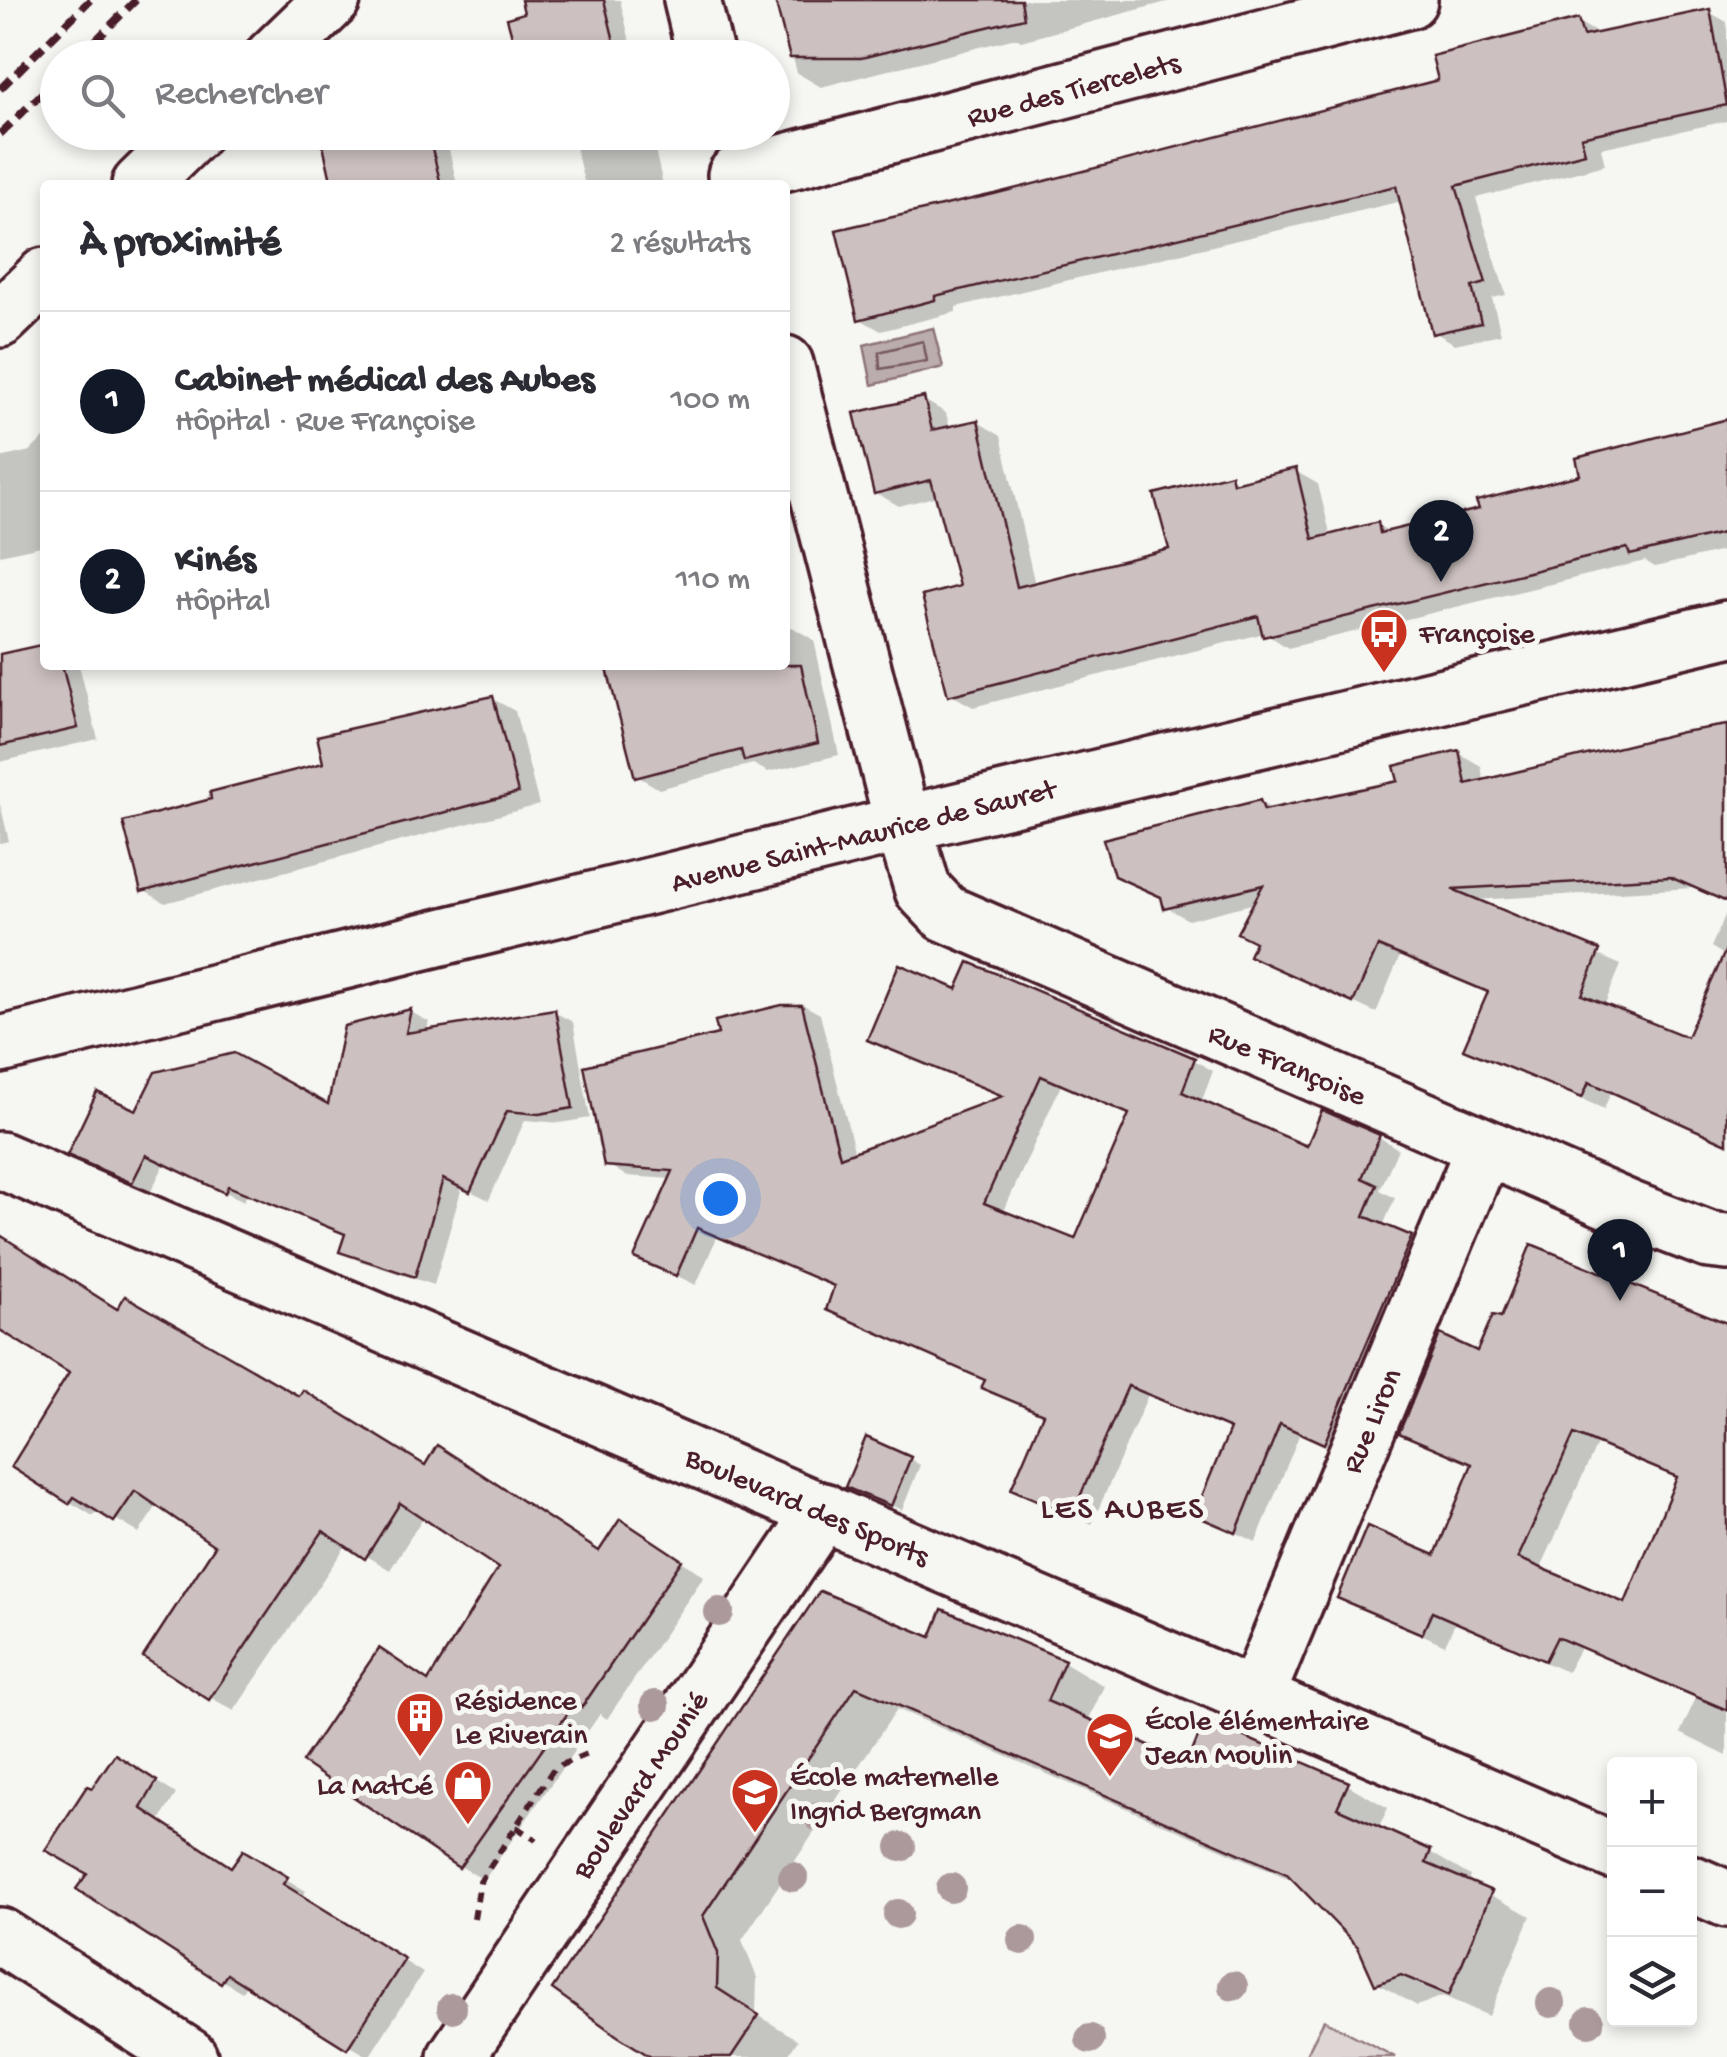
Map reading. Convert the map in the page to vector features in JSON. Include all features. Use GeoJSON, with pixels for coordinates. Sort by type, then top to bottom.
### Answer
{"type":"FeatureCollection","features":[{"type":"Feature","properties":{"kind":"street"},"geometry":{"type":"LineString","coordinates":[[291,40],[332,0]]}},
{"type":"Feature","properties":{"kind":"street"},"geometry":{"type":"LineString","coordinates":[[692,0],[702,40]]}},
{"type":"Feature","properties":{"kind":"street","name":"Rue des Tiercelets"},"geometry":{"type":"LineString","coordinates":[[734,164],[1410,0]]}},
{"type":"Feature","properties":{"kind":"street"},"geometry":{"type":"LineString","coordinates":[[145,180],[176,150]]}},
{"type":"Feature","properties":{"kind":"street"},"geometry":{"type":"LineString","coordinates":[[0,319],[40,281]]}},
{"type":"Feature","properties":{"kind":"street","name":"Rue Françoise"},"geometry":{"type":"LineString","coordinates":[[790,383],[903,824],[923,890],[945,913],[1484,1146],[1709,1240],[1727,1242]]}},
{"type":"Feature","properties":{"kind":"street","name":"Avenue Saint-Maurice de Sauret"},"geometry":{"type":"LineString","coordinates":[[0,1045],[903,824],[1727,629]]}},
{"type":"Feature","properties":{"kind":"street","name":"Rue Liron"},"geometry":{"type":"LineString","coordinates":[[1257,1694],[1484,1146]]}},
{"type":"Feature","properties":{"kind":"street","name":"Boulevard des Sports"},"geometry":{"type":"LineString","coordinates":[[0,1160],[1257,1694],[1607,1847]]}},
{"type":"Feature","properties":{"kind":"street","name":"Boulevard Mounié"},"geometry":{"type":"LineString","coordinates":[[456,2057],[823,1511]]}},
{"type":"Feature","properties":{"kind":"street"},"geometry":{"type":"LineString","coordinates":[[1697,1886],[1727,1899]]}},
{"type":"Feature","properties":{"kind":"street"},"geometry":{"type":"LineString","coordinates":[[0,1936],[189,2057]]}},
{"type":"Feature","properties":{"kind":"path"},"geometry":{"type":"LineString","coordinates":[[474,1926],[480,1882],[554,1768],[590,1752]]}},
{"type":"Feature","properties":{"kind":"shaded area"},"geometry":{"type":"Polygon","coordinates":[[[1324,2020],[1395,2057],[1305,2057],[1324,2020]]]}},
{"type":"Feature","properties":{"kind":"water"},"geometry":{"type":"Polygon","coordinates":[[[933,328],[943,367],[872,385],[864,345],[933,328]]]}},
{"type":"Feature","properties":{"kind":"building"},"geometry":{"type":"Polygon","coordinates":[[[521,0],[604,0],[614,40],[513,40],[507,18],[524,13],[521,0]]]}},
{"type":"Feature","properties":{"kind":"building"},"geometry":{"type":"Polygon","coordinates":[[[775,0],[1021,0],[1024,18],[861,58],[790,58],[790,40],[785,40],[775,0]]]}},
{"type":"Feature","properties":{"kind":"building"},"geometry":{"type":"Polygon","coordinates":[[[1710,9],[1727,105],[1581,137],[1585,153],[1456,186],[1486,283],[1472,287],[1481,323],[1432,334],[1396,186],[935,296],[935,300],[858,320],[836,230],[994,194],[1438,80],[1432,56],[1578,19],[1583,36],[1710,9]]]}},
{"type":"Feature","properties":{"kind":"building"},"geometry":{"type":"Polygon","coordinates":[[[324,150],[432,150],[440,180],[331,180],[324,150]]]}},
{"type":"Feature","properties":{"kind":"building"},"geometry":{"type":"Polygon","coordinates":[[[924,397],[932,430],[978,420],[1017,587],[1169,549],[1154,494],[1231,474],[1233,483],[1296,468],[1313,539],[1378,522],[1380,533],[1479,509],[1476,501],[1580,475],[1576,458],[1727,419],[1727,532],[1630,555],[1627,548],[1263,637],[1258,616],[948,696],[922,596],[959,586],[931,480],[874,494],[854,413],[924,397]]]}},
{"type":"Feature","properties":{"kind":"building"},"geometry":{"type":"Polygon","coordinates":[[[40,645],[40,670],[63,670],[78,728],[0,746],[0,654],[40,645]]]}},
{"type":"Feature","properties":{"kind":"building"},"geometry":{"type":"Polygon","coordinates":[[[790,665],[801,665],[818,743],[744,761],[741,750],[635,778],[607,670],[790,670],[790,665]]]}},
{"type":"Feature","properties":{"kind":"building"},"geometry":{"type":"Polygon","coordinates":[[[493,696],[518,793],[141,892],[123,822],[211,799],[210,792],[323,763],[317,736],[493,696]]]}},
{"type":"Feature","properties":{"kind":"building"},"geometry":{"type":"Polygon","coordinates":[[[1727,725],[1727,902],[1670,877],[1452,889],[1600,950],[1582,995],[1687,1037],[1727,947],[1727,1144],[1589,1082],[1582,1098],[1463,1049],[1488,992],[1378,946],[1353,1003],[1249,956],[1255,942],[1237,933],[1263,885],[1164,909],[1161,897],[1114,876],[1103,839],[1260,800],[1264,810],[1398,781],[1394,766],[1459,750],[1466,784],[1682,732],[1727,725]]]}},
{"type":"Feature","properties":{"kind":"building"},"geometry":{"type":"Polygon","coordinates":[[[969,962],[1195,1058],[1182,1092],[1307,1146],[1322,1110],[1380,1135],[1362,1178],[1377,1185],[1364,1216],[1412,1236],[1324,1444],[1280,1424],[1236,1533],[1194,1515],[1230,1429],[1128,1386],[1072,1515],[1011,1489],[1043,1414],[981,1388],[985,1380],[826,1310],[834,1286],[697,1228],[676,1276],[634,1258],[673,1171],[604,1166],[584,1066],[718,1034],[715,1021],[782,1005],[802,1005],[840,1157],[1003,1096],[867,1040],[899,964],[957,989],[969,962]],[[1041,1076],[984,1203],[1075,1239],[1129,1114],[1041,1076]]]}},
{"type":"Feature","properties":{"kind":"building"},"geometry":{"type":"Polygon","coordinates":[[[411,1009],[406,1033],[555,1009],[573,1108],[539,1114],[507,1111],[470,1192],[443,1179],[415,1277],[339,1252],[345,1234],[228,1186],[225,1193],[146,1155],[132,1183],[67,1155],[97,1092],[136,1110],[155,1072],[234,1053],[328,1104],[344,1026],[411,1009]]]}},
{"type":"Feature","properties":{"kind":"building"},"geometry":{"type":"Polygon","coordinates":[[[0,1235],[117,1309],[125,1296],[299,1396],[303,1390],[425,1465],[437,1445],[599,1551],[620,1519],[682,1560],[582,1707],[575,1703],[459,1868],[302,1762],[379,1648],[428,1681],[498,1568],[400,1503],[365,1559],[323,1531],[209,1700],[143,1657],[215,1546],[135,1491],[114,1522],[74,1497],[69,1504],[11,1467],[69,1373],[0,1330],[0,1235]]]}},
{"type":"Feature","properties":{"kind":"building"},"geometry":{"type":"Polygon","coordinates":[[[1531,1244],[1727,1323],[1727,1710],[1557,1637],[1545,1661],[1432,1612],[1422,1634],[1337,1598],[1367,1526],[1435,1555],[1472,1464],[1399,1433],[1440,1334],[1477,1351],[1493,1315],[1501,1317],[1531,1244]],[[1574,1434],[1518,1558],[1625,1603],[1677,1477],[1574,1434]]]}},
{"type":"Feature","properties":{"kind":"building"},"geometry":{"type":"Polygon","coordinates":[[[866,1437],[911,1457],[891,1506],[845,1487],[866,1437]]]}},
{"type":"Feature","properties":{"kind":"building"},"geometry":{"type":"Polygon","coordinates":[[[820,1591],[931,1637],[942,1609],[1065,1660],[1047,1701],[1188,1762],[1205,1720],[1349,1782],[1337,1808],[1431,1850],[1426,1863],[1492,1891],[1449,1995],[1401,1975],[1375,1985],[1358,1947],[1287,1874],[856,1687],[703,1916],[718,1953],[717,1988],[759,2015],[731,2057],[651,2057],[616,2035],[552,1989],[820,1591]]]}},
{"type":"Feature","properties":{"kind":"building"},"geometry":{"type":"Polygon","coordinates":[[[115,1754],[157,1781],[141,1808],[231,1867],[243,1850],[288,1877],[283,1884],[405,1959],[347,2049],[227,1974],[221,1983],[76,1889],[87,1874],[45,1850],[87,1786],[92,1788],[115,1754]]]}},
{"type":"Feature","properties":{"kind":"railway"},"geometry":{"type":"LineString","coordinates":[[50,40],[90,0]]}},
{"type":"Feature","properties":{"kind":"railway"},"geometry":{"type":"LineString","coordinates":[[96,40],[136,0]]}},
{"type":"Feature","properties":{"kind":"railway"},"geometry":{"type":"LineString","coordinates":[[0,89],[40,49]]}},
{"type":"Feature","properties":{"kind":"railway"},"geometry":{"type":"LineString","coordinates":[[0,134],[40,95]]}},
{"type":"Feature","properties":{"kind":"place","name":"Kinés"},"geometry":{"type":"Point","coordinates":[1441,582]}},
{"type":"Feature","properties":{"kind":"place","name":"Françoise"},"geometry":{"type":"Point","coordinates":[1384,674]}},
{"type":"Feature","properties":{"kind":"place","name":"Cabinet médical des Aubes"},"geometry":{"type":"Point","coordinates":[1620,1301]}},
{"type":"Feature","properties":{"kind":"place","name":"Résidence Le Riverain"},"geometry":{"type":"Point","coordinates":[420,1758]}},
{"type":"Feature","properties":{"kind":"place","name":"École élémentaire Jean Moulin"},"geometry":{"type":"Point","coordinates":[1110,1778]}},
{"type":"Feature","properties":{"kind":"place","name":"La MatCé"},"geometry":{"type":"Point","coordinates":[468,1826]}},
{"type":"Feature","properties":{"kind":"place","name":"École maternelle Ingrid Bergman"},"geometry":{"type":"Point","coordinates":[755,1834]}},
{"type":"Feature","properties":{"kind":"district","name":"LES AUBES"},"geometry":{"type":"Point","coordinates":[1123,1506]}}]}
